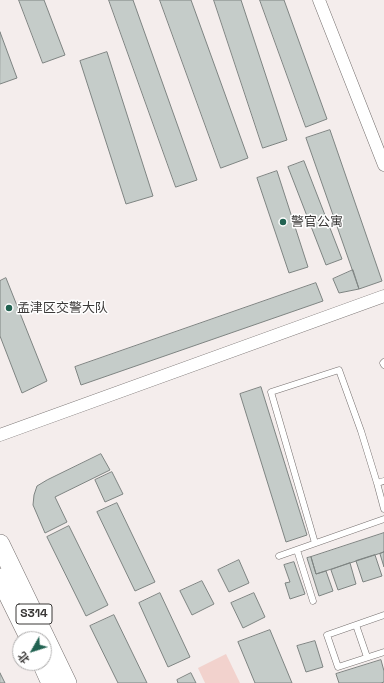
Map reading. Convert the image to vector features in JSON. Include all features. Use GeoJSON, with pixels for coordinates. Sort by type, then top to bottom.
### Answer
{"type":"FeatureCollection","features":[{"type":"Feature","properties":{"kind":"main road","name":"S314"},"geometry":{"type":"LineString","coordinates":[[0,544],[67,683]]}},
{"type":"Feature","properties":{"kind":"main road","name":"S314"},"geometry":{"type":"LineString","coordinates":[[0,578],[26,631]]}},
{"type":"Feature","properties":{"kind":"main road"},"geometry":{"type":"LineString","coordinates":[[46,671],[52,683]]}},
{"type":"Feature","properties":{"kind":"street"},"geometry":{"type":"LineString","coordinates":[[319,0],[384,165]]}},
{"type":"Feature","properties":{"kind":"street"},"geometry":{"type":"LineString","coordinates":[[0,435],[384,296]]}},
{"type":"Feature","properties":{"kind":"lane"},"geometry":{"type":"LineString","coordinates":[[315,543],[271,392],[339,370],[361,431],[384,509]]}},
{"type":"Feature","properties":{"kind":"lane"},"geometry":{"type":"LineString","coordinates":[[377,483],[384,481]]}},
{"type":"Feature","properties":{"kind":"lane"},"geometry":{"type":"LineString","coordinates":[[279,556],[384,519]]}},
{"type":"Feature","properties":{"kind":"lane"},"geometry":{"type":"LineString","coordinates":[[296,550],[314,601]]}},
{"type":"Feature","properties":{"kind":"lane"},"geometry":{"type":"LineString","coordinates":[[384,617],[327,635],[338,667],[384,652]]}},
{"type":"Feature","properties":{"kind":"lane"},"geometry":{"type":"LineString","coordinates":[[356,625],[367,658]]}},
{"type":"Feature","properties":{"kind":"shaded area"},"geometry":{"type":"Polygon","coordinates":[[[226,654],[240,683],[205,683],[198,668],[226,654]]]}},
{"type":"Feature","properties":{"kind":"building"},"geometry":{"type":"Polygon","coordinates":[[[19,0],[44,0],[65,55],[43,63],[19,0]]]}},
{"type":"Feature","properties":{"kind":"building"},"geometry":{"type":"Polygon","coordinates":[[[109,0],[133,0],[197,180],[176,187],[109,0]]]}},
{"type":"Feature","properties":{"kind":"building"},"geometry":{"type":"Polygon","coordinates":[[[160,0],[191,0],[248,158],[221,168],[160,0]]]}},
{"type":"Feature","properties":{"kind":"building"},"geometry":{"type":"Polygon","coordinates":[[[214,0],[241,0],[287,140],[263,148],[214,0]]]}},
{"type":"Feature","properties":{"kind":"building"},"geometry":{"type":"Polygon","coordinates":[[[260,0],[284,0],[327,119],[306,127],[260,0]]]}},
{"type":"Feature","properties":{"kind":"building"},"geometry":{"type":"Polygon","coordinates":[[[0,32],[17,78],[0,84],[0,32]]]}},
{"type":"Feature","properties":{"kind":"building"},"geometry":{"type":"Polygon","coordinates":[[[107,52],[153,196],[126,204],[80,61],[107,52]]]}},
{"type":"Feature","properties":{"kind":"building"},"geometry":{"type":"Polygon","coordinates":[[[330,130],[382,281],[359,289],[306,138],[330,130]]]}},
{"type":"Feature","properties":{"kind":"building"},"geometry":{"type":"Polygon","coordinates":[[[304,161],[342,259],[326,265],[288,167],[304,161]]]}},
{"type":"Feature","properties":{"kind":"building","name":"警官公寓"},"geometry":{"type":"Polygon","coordinates":[[[277,171],[308,267],[289,273],[257,178],[277,171]]]}},
{"type":"Feature","properties":{"kind":"building"},"geometry":{"type":"Polygon","coordinates":[[[353,270],[359,289],[339,293],[333,279],[353,270]]]}},
{"type":"Feature","properties":{"kind":"building","name":"孟津区交警大队"},"geometry":{"type":"Polygon","coordinates":[[[6,278],[47,381],[22,393],[0,336],[0,281],[6,278]]]}},
{"type":"Feature","properties":{"kind":"building"},"geometry":{"type":"Polygon","coordinates":[[[316,283],[323,301],[81,385],[75,367],[316,283]]]}},
{"type":"Feature","properties":{"kind":"building"},"geometry":{"type":"Polygon","coordinates":[[[261,387],[307,535],[286,542],[240,394],[261,387]]]}},
{"type":"Feature","properties":{"kind":"building"},"geometry":{"type":"Polygon","coordinates":[[[101,454],[110,470],[55,497],[67,522],[45,533],[33,505],[37,486],[101,454]]]}},
{"type":"Feature","properties":{"kind":"building"},"geometry":{"type":"Polygon","coordinates":[[[112,472],[123,494],[105,502],[95,480],[112,472]]]}},
{"type":"Feature","properties":{"kind":"building"},"geometry":{"type":"Polygon","coordinates":[[[117,503],[155,582],[135,591],[97,512],[117,503]]]}},
{"type":"Feature","properties":{"kind":"building"},"geometry":{"type":"Polygon","coordinates":[[[69,526],[108,605],[86,616],[47,537],[69,526]]]}},
{"type":"Feature","properties":{"kind":"building"},"geometry":{"type":"Polygon","coordinates":[[[384,533],[384,552],[316,574],[311,557],[384,533]]]}},
{"type":"Feature","properties":{"kind":"building"},"geometry":{"type":"Polygon","coordinates":[[[384,552],[384,567],[380,554],[384,552]]]}},
{"type":"Feature","properties":{"kind":"building"},"geometry":{"type":"Polygon","coordinates":[[[375,555],[382,576],[363,582],[356,561],[375,555]]]}},
{"type":"Feature","properties":{"kind":"building"},"geometry":{"type":"Polygon","coordinates":[[[311,557],[316,574],[326,571],[333,591],[319,596],[307,558],[311,557]]]}},
{"type":"Feature","properties":{"kind":"building"},"geometry":{"type":"Polygon","coordinates":[[[239,560],[249,583],[229,592],[218,570],[239,560]]]}},
{"type":"Feature","properties":{"kind":"building"},"geometry":{"type":"Polygon","coordinates":[[[294,562],[305,594],[290,599],[285,583],[290,582],[284,565],[294,562]]]}},
{"type":"Feature","properties":{"kind":"building"},"geometry":{"type":"Polygon","coordinates":[[[350,563],[356,584],[338,590],[331,570],[350,563]]]}},
{"type":"Feature","properties":{"kind":"building"},"geometry":{"type":"Polygon","coordinates":[[[202,581],[214,604],[192,615],[180,591],[202,581]]]}},
{"type":"Feature","properties":{"kind":"building"},"geometry":{"type":"Polygon","coordinates":[[[160,593],[190,657],[168,667],[139,603],[160,593]]]}},
{"type":"Feature","properties":{"kind":"building"},"geometry":{"type":"Polygon","coordinates":[[[254,593],[265,617],[243,628],[231,603],[254,593]]]}},
{"type":"Feature","properties":{"kind":"building"},"geometry":{"type":"Polygon","coordinates":[[[114,615],[147,683],[118,683],[90,626],[114,615]]]}},
{"type":"Feature","properties":{"kind":"building"},"geometry":{"type":"Polygon","coordinates":[[[270,630],[292,683],[255,683],[238,642],[270,630]]]}},
{"type":"Feature","properties":{"kind":"building"},"geometry":{"type":"Polygon","coordinates":[[[315,641],[323,667],[306,672],[297,646],[315,641]]]}},
{"type":"Feature","properties":{"kind":"building"},"geometry":{"type":"Polygon","coordinates":[[[381,660],[384,671],[384,682],[339,683],[336,674],[381,660]]]}},
{"type":"Feature","properties":{"kind":"building"},"geometry":{"type":"Polygon","coordinates":[[[0,673],[5,683],[0,683],[0,673]]]}},
{"type":"Feature","properties":{"kind":"building"},"geometry":{"type":"Polygon","coordinates":[[[191,673],[196,683],[178,683],[177,680],[191,673]]]}},
{"type":"Feature","properties":{"kind":"place","name":"警官公寓"},"geometry":{"type":"Point","coordinates":[283,222]}},
{"type":"Feature","properties":{"kind":"place","name":"孟津区交警大队"},"geometry":{"type":"Point","coordinates":[9,308]}}]}
